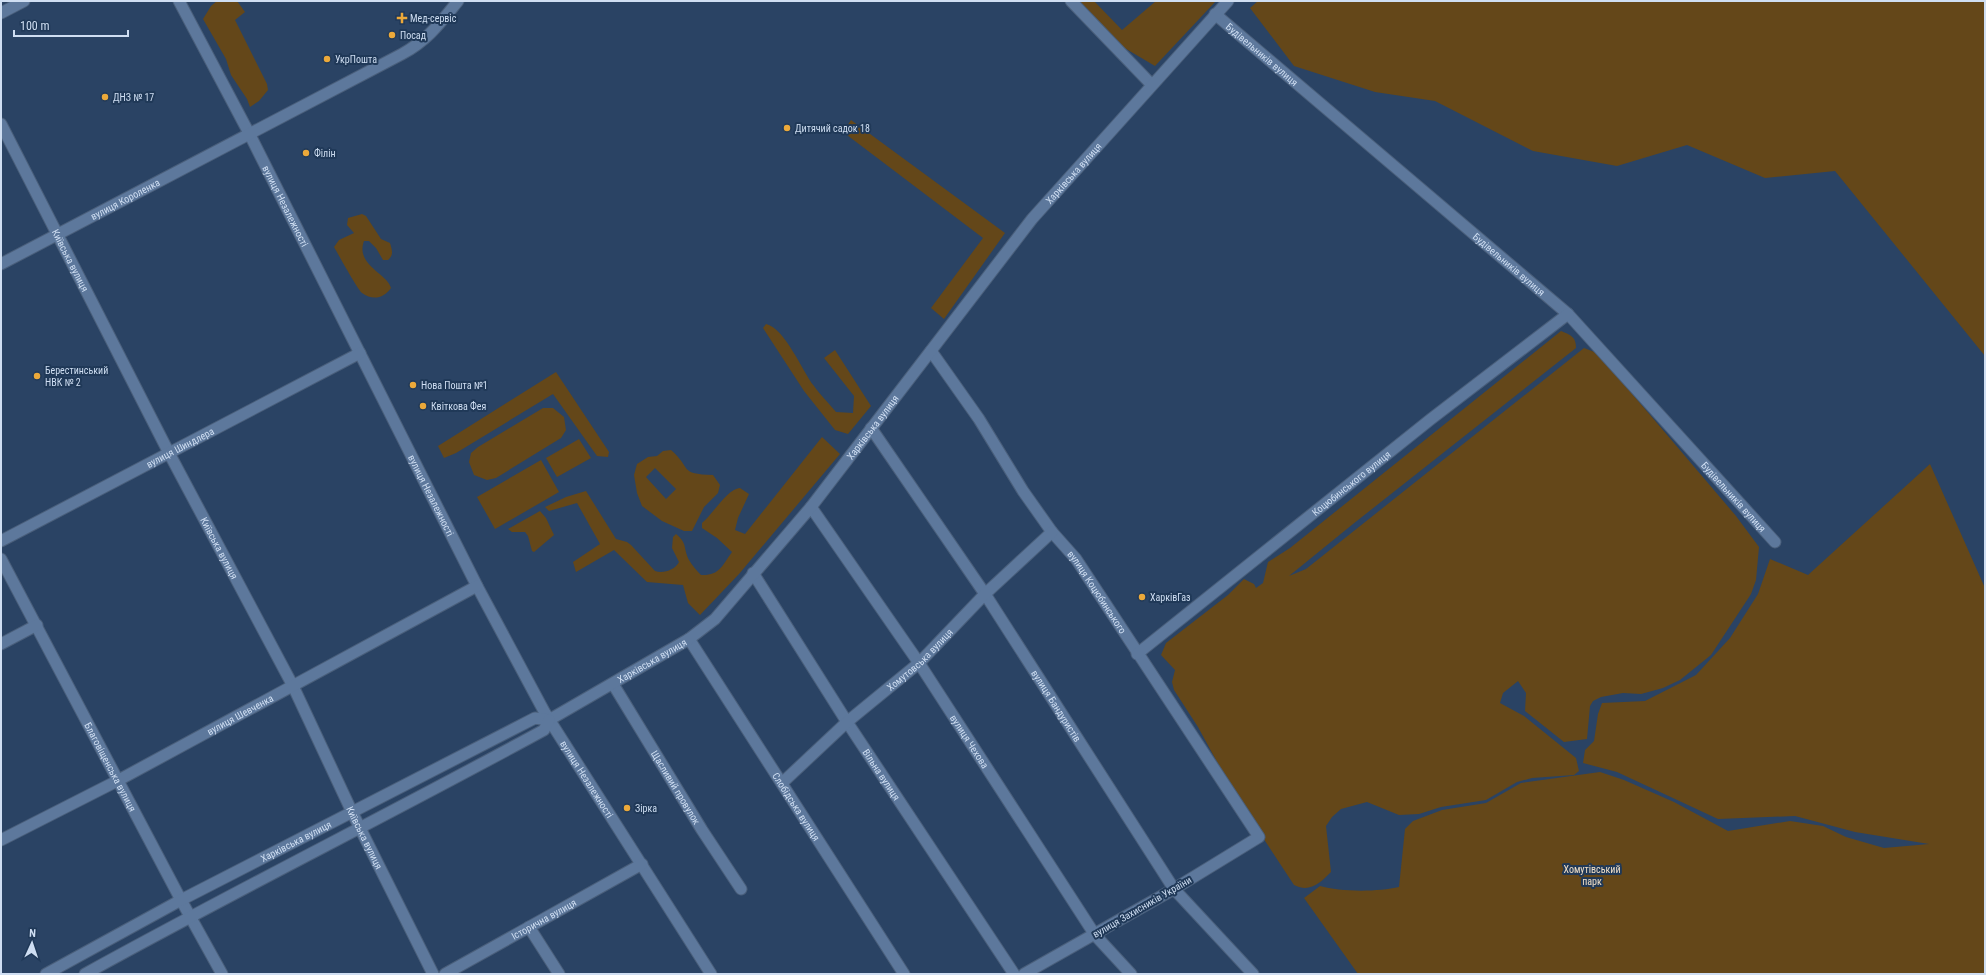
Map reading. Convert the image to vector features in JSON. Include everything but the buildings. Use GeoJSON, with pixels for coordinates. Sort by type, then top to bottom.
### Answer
{"type":"FeatureCollection","features":[{"type":"Feature","properties":{"kind":"street"},"geometry":{"type":"LineString","coordinates":[[1,14],[24,1]]}},
{"type":"Feature","properties":{"kind":"street","name":"вулиця Незалежності"},"geometry":{"type":"LineString","coordinates":[[179,1],[250,135],[477,586],[549,720],[711,974]]}},
{"type":"Feature","properties":{"kind":"street","name":"вулиця Короленка"},"geometry":{"type":"LineString","coordinates":[[1,264],[250,135],[420,44],[435,30],[458,1]]}},
{"type":"Feature","properties":{"kind":"street"},"geometry":{"type":"LineString","coordinates":[[1071,1],[1151,84]]}},
{"type":"Feature","properties":{"kind":"street","name":"Харківська вулиця"},"geometry":{"type":"LineString","coordinates":[[85,974],[190,916],[360,827],[437,789],[544,730],[549,720],[689,639],[715,619],[811,507],[1032,219],[1151,84],[1228,1]]}},
{"type":"Feature","properties":{"kind":"street","name":"Будівельників вулиця"},"geometry":{"type":"LineString","coordinates":[[1215,14],[1568,314],[1775,542]]}},
{"type":"Feature","properties":{"kind":"street","name":"Київська вулиця"},"geometry":{"type":"LineString","coordinates":[[1,124],[59,234],[169,453],[293,686],[352,812],[433,974]]}},
{"type":"Feature","properties":{"kind":"street","name":"Коцюбинського вулиця"},"geometry":{"type":"LineString","coordinates":[[1136,654],[1431,419],[1568,314]]}},
{"type":"Feature","properties":{"kind":"street","name":"вулиця Коцюбинського"},"geometry":{"type":"LineString","coordinates":[[931,351],[979,419],[1023,490],[1052,532],[1076,559],[1136,654],[1259,837]]}},
{"type":"Feature","properties":{"kind":"street","name":"вулиця Шиндлера"},"geometry":{"type":"LineString","coordinates":[[1,541],[360,353]]}},
{"type":"Feature","properties":{"kind":"street","name":"вулиця Бандуристів"},"geometry":{"type":"LineString","coordinates":[[871,428],[985,594],[1174,889],[1253,974]]}},
{"type":"Feature","properties":{"kind":"street","name":"вулиця Чехова"},"geometry":{"type":"LineString","coordinates":[[811,507],[919,663],[1095,935],[1131,974]]}},
{"type":"Feature","properties":{"kind":"street","name":"Хомутовська вулиця"},"geometry":{"type":"LineString","coordinates":[[782,783],[847,722],[919,663],[985,594],[1052,532]]}},
{"type":"Feature","properties":{"kind":"street","name":"Благовіщенська вулиця"},"geometry":{"type":"LineString","coordinates":[[1,559],[37,625],[117,781],[222,974]]}},
{"type":"Feature","properties":{"kind":"street","name":"Вільна вулиця"},"geometry":{"type":"LineString","coordinates":[[753,573],[847,722],[1014,974]]}},
{"type":"Feature","properties":{"kind":"street","name":"вулиця Шевченка"},"geometry":{"type":"LineString","coordinates":[[1,840],[117,781],[477,586]]}},
{"type":"Feature","properties":{"kind":"street"},"geometry":{"type":"LineString","coordinates":[[1,644],[37,625]]}},
{"type":"Feature","properties":{"kind":"street","name":"Слобідська вулиця"},"geometry":{"type":"LineString","coordinates":[[689,639],[904,974]]}},
{"type":"Feature","properties":{"kind":"street","name":"Щасливий провулок"},"geometry":{"type":"LineString","coordinates":[[613,684],[741,889]]}},
{"type":"Feature","properties":{"kind":"street","name":"Харківська вулиця"},"geometry":{"type":"LineString","coordinates":[[46,974],[181,900],[535,718],[549,720]]}},
{"type":"Feature","properties":{"kind":"street","name":"вулиця Захисників України"},"geometry":{"type":"LineString","coordinates":[[1024,974],[1174,889],[1259,837]]}},
{"type":"Feature","properties":{"kind":"street","name":"Історична вулиця"},"geometry":{"type":"LineString","coordinates":[[445,974],[642,864]]}},
{"type":"Feature","properties":{"kind":"street"},"geometry":{"type":"LineString","coordinates":[[529,926],[559,974]]}},
{"type":"Feature","properties":{"kind":"green space"},"geometry":{"type":"Polygon","coordinates":[[[217,1],[237,1],[245,12],[235,20],[267,84],[268,90],[259,101],[250,107],[247,99],[231,75],[226,59],[203,19],[211,6],[217,1]]]}},
{"type":"Feature","properties":{"kind":"green space"},"geometry":{"type":"Polygon","coordinates":[[[1071,1],[1094,1],[1122,30],[1156,1],[1216,1],[1155,66],[1111,40],[1071,1]]]}},
{"type":"Feature","properties":{"kind":"green space"},"geometry":{"type":"Polygon","coordinates":[[[1258,1],[1985,1],[1985,356],[1835,171],[1765,178],[1687,145],[1617,166],[1533,151],[1435,101],[1375,92],[1294,66],[1250,8],[1258,1]]]}},
{"type":"Feature","properties":{"kind":"green space"},"geometry":{"type":"Polygon","coordinates":[[[851,120],[1005,233],[944,319],[931,308],[983,238],[843,132],[851,120]]]}},
{"type":"Feature","properties":{"kind":"green space"},"geometry":{"type":"Polygon","coordinates":[[[362,214],[366,216],[381,239],[390,243],[392,250],[390,258],[388,260],[383,260],[376,248],[369,241],[364,241],[362,249],[368,263],[389,283],[391,288],[382,296],[374,298],[362,293],[352,279],[334,247],[339,240],[354,233],[347,225],[348,218],[362,214]]]}},
{"type":"Feature","properties":{"kind":"green space"},"geometry":{"type":"Polygon","coordinates":[[[766,324],[773,327],[780,333],[793,351],[809,379],[836,412],[853,413],[854,396],[824,358],[835,350],[871,406],[848,434],[835,430],[804,391],[763,328],[766,324]]]}},
{"type":"Feature","properties":{"kind":"green space"},"geometry":{"type":"Polygon","coordinates":[[[1561,331],[1574,339],[1576,348],[1289,576],[1306,569],[1584,348],[1597,353],[1736,516],[1759,547],[1756,580],[1751,594],[1711,655],[1680,680],[1663,688],[1641,694],[1623,693],[1601,697],[1593,701],[1590,706],[1587,739],[1564,742],[1525,711],[1526,693],[1518,681],[1503,693],[1500,703],[1524,716],[1576,758],[1579,771],[1574,775],[1532,778],[1517,782],[1486,800],[1441,807],[1419,814],[1399,815],[1367,802],[1341,809],[1332,817],[1326,826],[1331,872],[1314,886],[1305,888],[1294,885],[1235,795],[1198,727],[1174,690],[1172,682],[1175,670],[1161,655],[1166,643],[1228,595],[1244,579],[1254,584],[1256,588],[1263,583],[1268,562],[1290,548],[1561,331]]]}},
{"type":"Feature","properties":{"kind":"green space"},"geometry":{"type":"Polygon","coordinates":[[[556,372],[609,452],[608,457],[597,456],[553,394],[456,453],[444,458],[438,446],[556,372]]]}},
{"type":"Feature","properties":{"kind":"green space"},"geometry":{"type":"Polygon","coordinates":[[[543,408],[553,408],[564,417],[566,430],[561,438],[496,478],[487,480],[474,475],[469,462],[471,453],[478,447],[543,408]]]}},
{"type":"Feature","properties":{"kind":"green space"},"geometry":{"type":"Polygon","coordinates":[[[822,437],[840,454],[739,574],[700,615],[688,603],[683,585],[647,582],[614,550],[576,572],[573,562],[600,544],[577,503],[549,511],[545,507],[566,497],[586,491],[616,539],[627,542],[631,545],[655,571],[668,571],[675,567],[679,562],[672,548],[673,537],[676,534],[684,543],[687,556],[698,572],[701,575],[712,574],[723,566],[732,552],[717,538],[702,528],[702,523],[725,497],[735,489],[740,488],[749,494],[738,518],[735,530],[745,534],[822,437]]]}},
{"type":"Feature","properties":{"kind":"green space"},"geometry":{"type":"Polygon","coordinates":[[[579,439],[591,458],[557,477],[546,458],[579,439]]]}},
{"type":"Feature","properties":{"kind":"green space"},"geometry":{"type":"Polygon","coordinates":[[[671,450],[690,471],[713,475],[720,485],[718,493],[704,507],[692,531],[684,531],[662,521],[642,506],[637,493],[634,475],[637,464],[648,457],[657,456],[663,451],[671,450]],[[655,468],[646,477],[666,499],[676,489],[655,468]]]}},
{"type":"Feature","properties":{"kind":"green space"},"geometry":{"type":"Polygon","coordinates":[[[541,460],[559,492],[495,529],[477,497],[541,460]]]}},
{"type":"Feature","properties":{"kind":"green space","name":"Хомутівський парк"},"geometry":{"type":"Polygon","coordinates":[[[1930,464],[1985,588],[1985,974],[1358,974],[1304,898],[1320,886],[1359,891],[1399,887],[1405,829],[1413,821],[1442,810],[1486,803],[1521,783],[1600,772],[1624,780],[1674,802],[1728,831],[1790,821],[1823,826],[1846,837],[1884,848],[1929,844],[1855,832],[1795,816],[1718,819],[1617,772],[1583,763],[1585,750],[1594,741],[1598,714],[1602,703],[1645,701],[1696,675],[1730,638],[1758,594],[1770,559],[1808,575],[1930,464]]]}},
{"type":"Feature","properties":{"kind":"green space"},"geometry":{"type":"Polygon","coordinates":[[[540,511],[546,518],[554,535],[534,552],[532,551],[528,536],[525,532],[512,532],[508,529],[540,511]]]}},
{"type":"Feature","properties":{"kind":"place","name":"Мед-сервіс"},"geometry":{"type":"Point","coordinates":[402,18]}},
{"type":"Feature","properties":{"kind":"place","name":"Посад"},"geometry":{"type":"Point","coordinates":[392,35]}},
{"type":"Feature","properties":{"kind":"place","name":"УкрПошта"},"geometry":{"type":"Point","coordinates":[327,59]}},
{"type":"Feature","properties":{"kind":"place","name":"ДНЗ № 17"},"geometry":{"type":"Point","coordinates":[105,97]}},
{"type":"Feature","properties":{"kind":"place","name":"Дитячий садок 18"},"geometry":{"type":"Point","coordinates":[787,128]}},
{"type":"Feature","properties":{"kind":"place","name":"Філін"},"geometry":{"type":"Point","coordinates":[306,153]}},
{"type":"Feature","properties":{"kind":"place","name":"Берестинський НВК № 2"},"geometry":{"type":"Point","coordinates":[37,376]}},
{"type":"Feature","properties":{"kind":"place","name":"Нова Пошта №1"},"geometry":{"type":"Point","coordinates":[413,385]}},
{"type":"Feature","properties":{"kind":"place","name":"Квіткова Фея"},"geometry":{"type":"Point","coordinates":[423,406]}},
{"type":"Feature","properties":{"kind":"place","name":"ХарківГаз"},"geometry":{"type":"Point","coordinates":[1142,597]}},
{"type":"Feature","properties":{"kind":"place","name":"Зірка"},"geometry":{"type":"Point","coordinates":[627,808]}}]}
